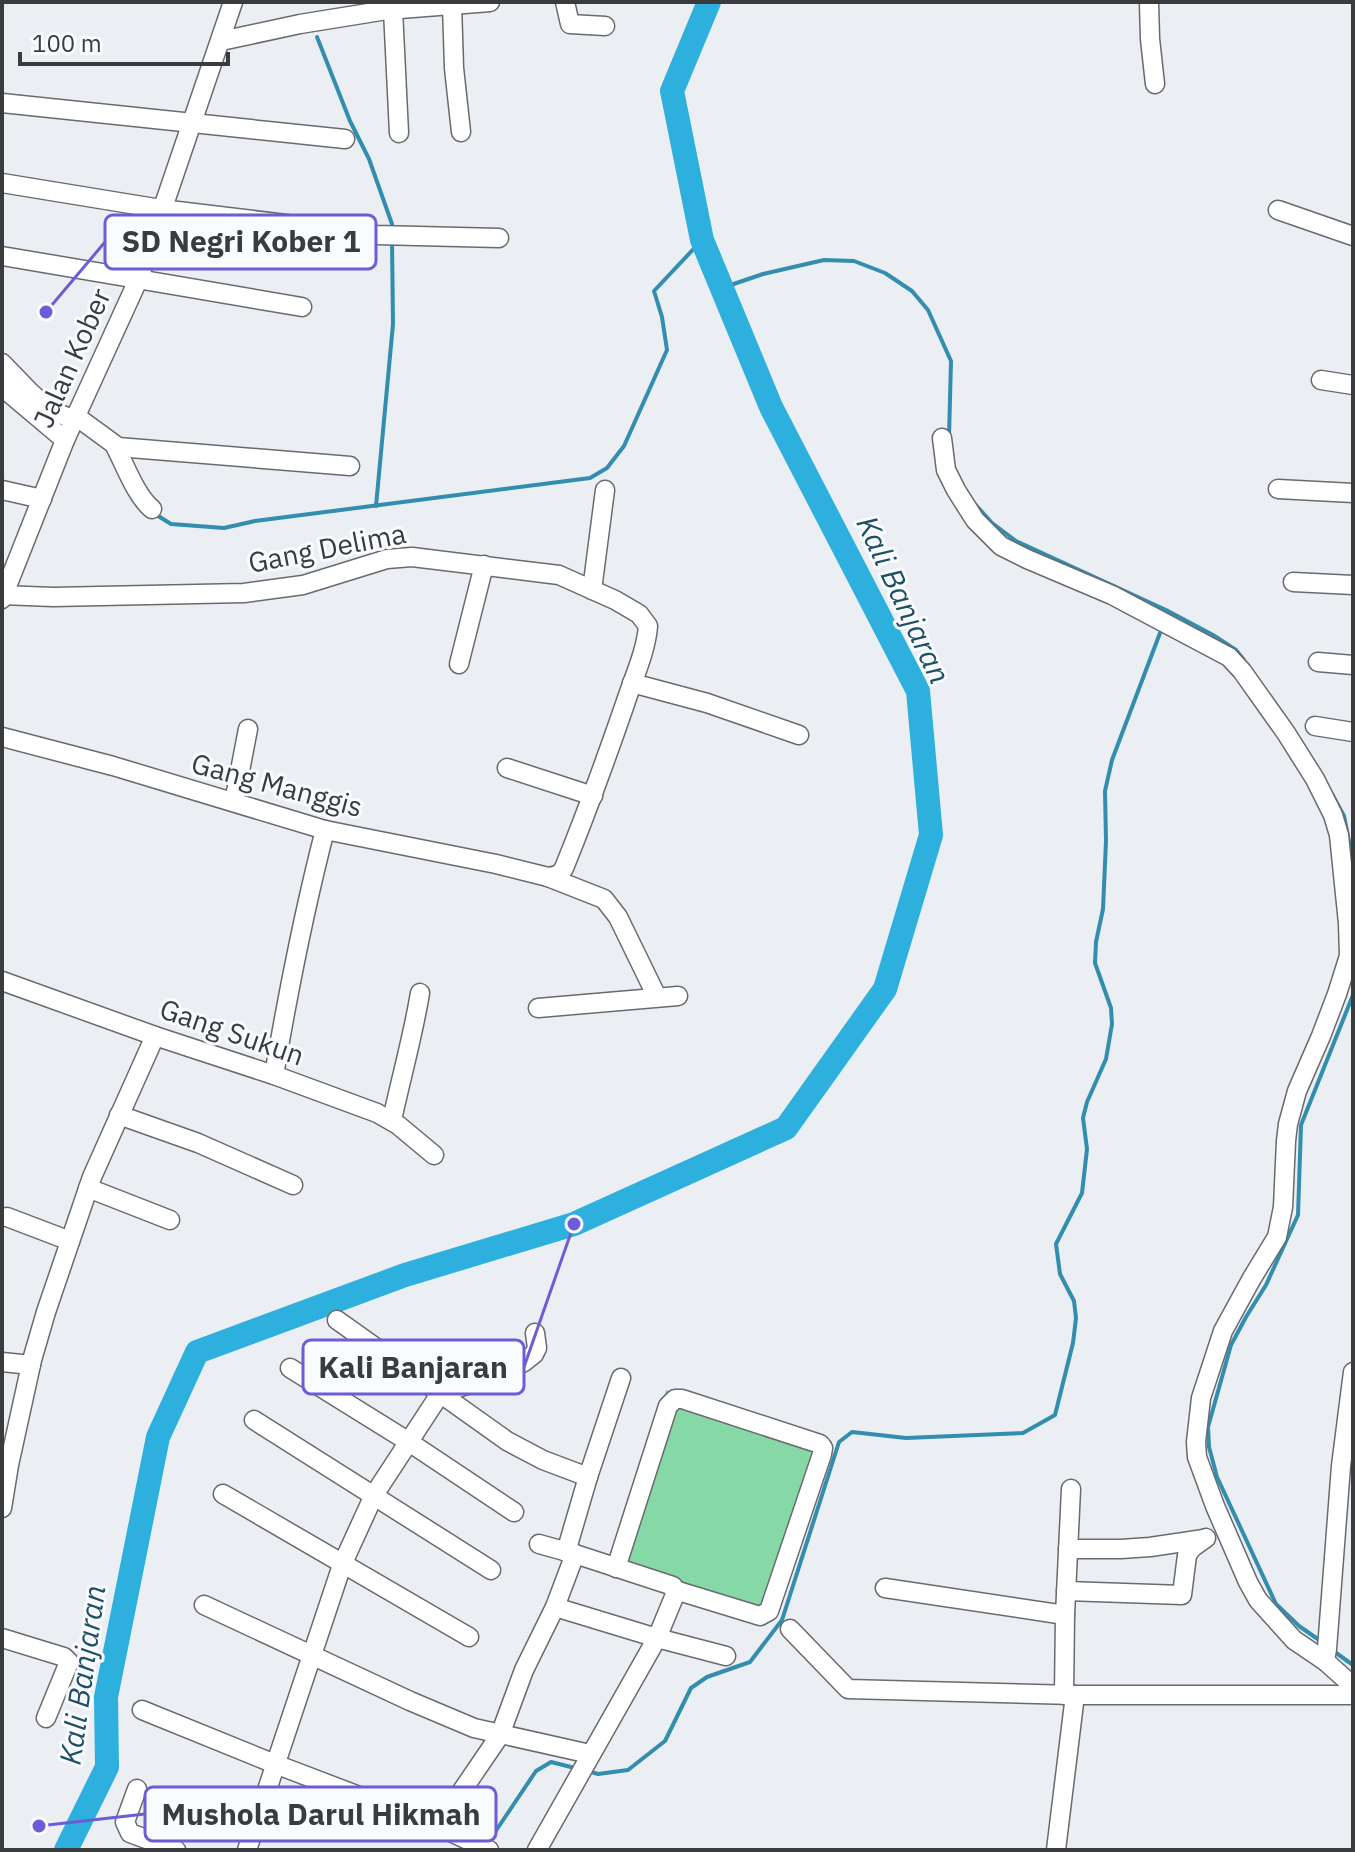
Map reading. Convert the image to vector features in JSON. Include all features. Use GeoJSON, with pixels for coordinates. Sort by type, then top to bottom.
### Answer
{"type":"FeatureCollection","features":[{"type":"Feature","properties":{"kind":"street","name":"Jalan Kober"},"geometry":{"type":"LineString","coordinates":[[3,596],[72,426],[139,278],[233,2]]}},
{"type":"Feature","properties":{"kind":"street"},"geometry":{"type":"LineString","coordinates":[[221,41],[388,7],[490,2]]}},
{"type":"Feature","properties":{"kind":"street"},"geometry":{"type":"LineString","coordinates":[[565,2],[570,24],[605,26]]}},
{"type":"Feature","properties":{"kind":"street"},"geometry":{"type":"LineString","coordinates":[[1149,2],[1155,84]]}},
{"type":"Feature","properties":{"kind":"street"},"geometry":{"type":"LineString","coordinates":[[452,4],[454,68],[461,132]]}},
{"type":"Feature","properties":{"kind":"street"},"geometry":{"type":"LineString","coordinates":[[388,7],[399,133]]}},
{"type":"Feature","properties":{"kind":"street"},"geometry":{"type":"LineString","coordinates":[[2,103],[345,139]]}},
{"type":"Feature","properties":{"kind":"street"},"geometry":{"type":"LineString","coordinates":[[2,183],[161,209],[377,235],[499,238]]}},
{"type":"Feature","properties":{"kind":"street"},"geometry":{"type":"LineString","coordinates":[[1278,210],[1353,236]]}},
{"type":"Feature","properties":{"kind":"street"},"geometry":{"type":"LineString","coordinates":[[2,256],[302,307]]}},
{"type":"Feature","properties":{"kind":"street"},"geometry":{"type":"LineString","coordinates":[[2,363],[50,410],[72,426]]}},
{"type":"Feature","properties":{"kind":"street"},"geometry":{"type":"LineString","coordinates":[[1321,380],[1353,385]]}},
{"type":"Feature","properties":{"kind":"street"},"geometry":{"type":"LineString","coordinates":[[2,387],[115,446],[350,466]]}},
{"type":"Feature","properties":{"kind":"street"},"geometry":{"type":"LineString","coordinates":[[942,438],[946,470],[956,490],[975,520],[1001,546],[1112,595],[1229,657],[1242,671],[1315,779],[1333,815],[1339,835],[1349,956],[1337,994],[1297,1091],[1288,1124],[1283,1207],[1277,1237],[1223,1331],[1201,1398],[1196,1442],[1197,1457],[1211,1496],[1258,1600],[1294,1640],[1327,1648]]}},
{"type":"Feature","properties":{"kind":"street"},"geometry":{"type":"LineString","coordinates":[[115,446],[138,491],[152,509]]}},
{"type":"Feature","properties":{"kind":"street"},"geometry":{"type":"LineString","coordinates":[[1278,489],[1353,493]]}},
{"type":"Feature","properties":{"kind":"street"},"geometry":{"type":"LineString","coordinates":[[2,490],[42,499]]}},
{"type":"Feature","properties":{"kind":"street"},"geometry":{"type":"LineString","coordinates":[[592,590],[605,490]]}},
{"type":"Feature","properties":{"kind":"street","name":"Gang Delima"},"geometry":{"type":"LineString","coordinates":[[3,596],[244,593],[303,585],[387,559],[412,557],[559,575],[639,614],[648,626],[647,635],[593,796],[564,868],[560,874],[544,876]]}},
{"type":"Feature","properties":{"kind":"street"},"geometry":{"type":"LineString","coordinates":[[459,664],[484,565]]}},
{"type":"Feature","properties":{"kind":"street"},"geometry":{"type":"LineString","coordinates":[[1293,582],[1353,585]]}},
{"type":"Feature","properties":{"kind":"street"},"geometry":{"type":"LineString","coordinates":[[1318,662],[1353,665]]}},
{"type":"Feature","properties":{"kind":"street"},"geometry":{"type":"LineString","coordinates":[[632,683],[707,703],[799,735]]}},
{"type":"Feature","properties":{"kind":"street"},"geometry":{"type":"LineString","coordinates":[[1315,726],[1353,732]]}},
{"type":"Feature","properties":{"kind":"street"},"geometry":{"type":"LineString","coordinates":[[234,802],[248,729]]}},
{"type":"Feature","properties":{"kind":"street","name":"Gang Manggis"},"geometry":{"type":"LineString","coordinates":[[2,737],[325,830],[544,876],[604,899],[618,917],[657,997]]}},
{"type":"Feature","properties":{"kind":"street"},"geometry":{"type":"LineString","coordinates":[[507,768],[593,796]]}},
{"type":"Feature","properties":{"kind":"street"},"geometry":{"type":"LineString","coordinates":[[274,1075],[291,977],[325,830]]}},
{"type":"Feature","properties":{"kind":"street","name":"Gang Sukun"},"geometry":{"type":"LineString","coordinates":[[2,981],[367,1109],[392,1120],[434,1155]]}},
{"type":"Feature","properties":{"kind":"street"},"geometry":{"type":"LineString","coordinates":[[392,1120],[414,1032],[420,993]]}},
{"type":"Feature","properties":{"kind":"street"},"geometry":{"type":"LineString","coordinates":[[538,1008],[678,996]]}},
{"type":"Feature","properties":{"kind":"street"},"geometry":{"type":"LineString","coordinates":[[2,1508],[31,1365],[70,1241],[88,1188],[155,1036]]}},
{"type":"Feature","properties":{"kind":"street"},"geometry":{"type":"LineString","coordinates":[[119,1115],[198,1143],[293,1185]]}},
{"type":"Feature","properties":{"kind":"street"},"geometry":{"type":"LineString","coordinates":[[88,1188],[170,1220]]}},
{"type":"Feature","properties":{"kind":"street"},"geometry":{"type":"LineString","coordinates":[[7,1217],[70,1241]]}},
{"type":"Feature","properties":{"kind":"street"},"geometry":{"type":"LineString","coordinates":[[337,1320],[507,1441],[543,1460],[588,1477]]}},
{"type":"Feature","properties":{"kind":"street"},"geometry":{"type":"LineString","coordinates":[[247,1850],[342,1565],[374,1495],[440,1394],[505,1372],[524,1362],[537,1348],[535,1333]]}},
{"type":"Feature","properties":{"kind":"street"},"geometry":{"type":"LineString","coordinates":[[2,1362],[31,1365]]}},
{"type":"Feature","properties":{"kind":"street"},"geometry":{"type":"LineString","coordinates":[[290,1368],[514,1512]]}},
{"type":"Feature","properties":{"kind":"street"},"geometry":{"type":"LineString","coordinates":[[1353,1372],[1341,1466],[1327,1648],[1353,1686]]}},
{"type":"Feature","properties":{"kind":"street"},"geometry":{"type":"LineString","coordinates":[[438,1826],[500,1735],[524,1670],[555,1607],[588,1477],[621,1378]]}},
{"type":"Feature","properties":{"kind":"street"},"geometry":{"type":"LineString","coordinates":[[539,1544],[760,1616],[772,1608],[823,1448],[820,1444],[675,1399],[668,1406],[616,1568]]}},
{"type":"Feature","properties":{"kind":"street"},"geometry":{"type":"LineString","coordinates":[[254,1420],[491,1570]]}},
{"type":"Feature","properties":{"kind":"street"},"geometry":{"type":"LineString","coordinates":[[1056,1850],[1069,1695],[1065,1615],[1071,1489]]}},
{"type":"Feature","properties":{"kind":"street"},"geometry":{"type":"LineString","coordinates":[[223,1494],[469,1637]]}},
{"type":"Feature","properties":{"kind":"street"},"geometry":{"type":"LineString","coordinates":[[1068,1549],[1150,1547],[1206,1538],[1227,1531]]}},
{"type":"Feature","properties":{"kind":"street"},"geometry":{"type":"LineString","coordinates":[[1066,1591],[1182,1595],[1187,1555],[1206,1538]]}},
{"type":"Feature","properties":{"kind":"street"},"geometry":{"type":"LineString","coordinates":[[885,1588],[1065,1615]]}},
{"type":"Feature","properties":{"kind":"street"},"geometry":{"type":"LineString","coordinates":[[537,1850],[657,1638],[675,1590]]}},
{"type":"Feature","properties":{"kind":"street"},"geometry":{"type":"LineString","coordinates":[[204,1605],[474,1728],[590,1755]]}},
{"type":"Feature","properties":{"kind":"street"},"geometry":{"type":"LineString","coordinates":[[555,1607],[726,1656]]}},
{"type":"Feature","properties":{"kind":"street"},"geometry":{"type":"LineString","coordinates":[[790,1629],[848,1689],[1069,1695],[1353,1695]]}},
{"type":"Feature","properties":{"kind":"street"},"geometry":{"type":"LineString","coordinates":[[2,1638],[64,1657],[69,1662],[46,1718]]}},
{"type":"Feature","properties":{"kind":"street"},"geometry":{"type":"LineString","coordinates":[[142,1710],[438,1826],[482,1847]]}},
{"type":"Feature","properties":{"kind":"street"},"geometry":{"type":"LineString","coordinates":[[137,1789],[125,1822],[130,1833],[176,1850]]}},
{"type":"Feature","properties":{"kind":"green space"},"geometry":{"type":"Polygon","coordinates":[[[666,1390],[832,1441],[775,1619],[611,1565],[666,1390]]]}},
{"type":"Feature","properties":{"kind":"waterway","name":"Kali Banjaran"},"geometry":{"type":"LineString","coordinates":[[66,1850],[107,1767],[106,1697],[158,1437],[197,1352],[405,1275],[574,1224],[786,1128],[885,989],[931,835],[918,691],[771,407],[702,240],[672,91],[709,2]]}},
{"type":"Feature","properties":{"kind":"waterway"},"geometry":{"type":"LineString","coordinates":[[317,37],[350,121],[369,159],[392,231]]}},
{"type":"Feature","properties":{"kind":"waterway"},"geometry":{"type":"LineString","coordinates":[[376,506],[393,324],[392,240]]}},
{"type":"Feature","properties":{"kind":"waterway"},"geometry":{"type":"LineString","coordinates":[[155,514],[171,524],[224,528],[255,521],[590,478],[607,468],[624,446],[667,350],[654,291],[702,240]]}},
{"type":"Feature","properties":{"kind":"waterway"},"geometry":{"type":"LineString","coordinates":[[722,288],[763,274],[824,260],[854,261],[885,273],[912,291],[928,310],[951,361],[949,437]]}},
{"type":"Feature","properties":{"kind":"waterway"},"geometry":{"type":"LineString","coordinates":[[974,503],[992,523],[1016,541],[1166,610],[1213,635],[1236,650],[1244,660]]}},
{"type":"Feature","properties":{"kind":"waterway"},"geometry":{"type":"LineString","coordinates":[[588,1771],[598,1774],[628,1770],[665,1741],[691,1688],[707,1677],[750,1662],[782,1620],[839,1442],[852,1432],[906,1438],[1023,1433],[1055,1415],[1076,1318],[1074,1301],[1060,1274],[1056,1244],[1082,1193],[1087,1149],[1083,1118],[1106,1059],[1112,1024],[1111,1008],[1095,963],[1103,909],[1105,791],[1112,760],[1160,633]]}},
{"type":"Feature","properties":{"kind":"waterway"},"geometry":{"type":"LineString","coordinates":[[1332,794],[1344,816],[1353,862]]}},
{"type":"Feature","properties":{"kind":"waterway"},"geometry":{"type":"LineString","coordinates":[[1322,1642],[1276,1604],[1217,1477],[1209,1447],[1208,1427],[1231,1345],[1266,1285],[1298,1215],[1301,1125],[1353,995]]}},
{"type":"Feature","properties":{"kind":"waterway"},"geometry":{"type":"LineString","coordinates":[[1332,1650],[1353,1665]]}},
{"type":"Feature","properties":{"kind":"waterway"},"geometry":{"type":"LineString","coordinates":[[487,1844],[536,1771],[551,1762],[575,1768]]}},
{"type":"Feature","properties":{"kind":"place","name":"SD Negri Kober 1"},"geometry":{"type":"Point","coordinates":[46,312]}},
{"type":"Feature","properties":{"kind":"place","name":"Kali Banjaran"},"geometry":{"type":"Point","coordinates":[574,1224]}},
{"type":"Feature","properties":{"kind":"place","name":"Mushola Darul Hikmah"},"geometry":{"type":"Point","coordinates":[39,1826]}}]}
